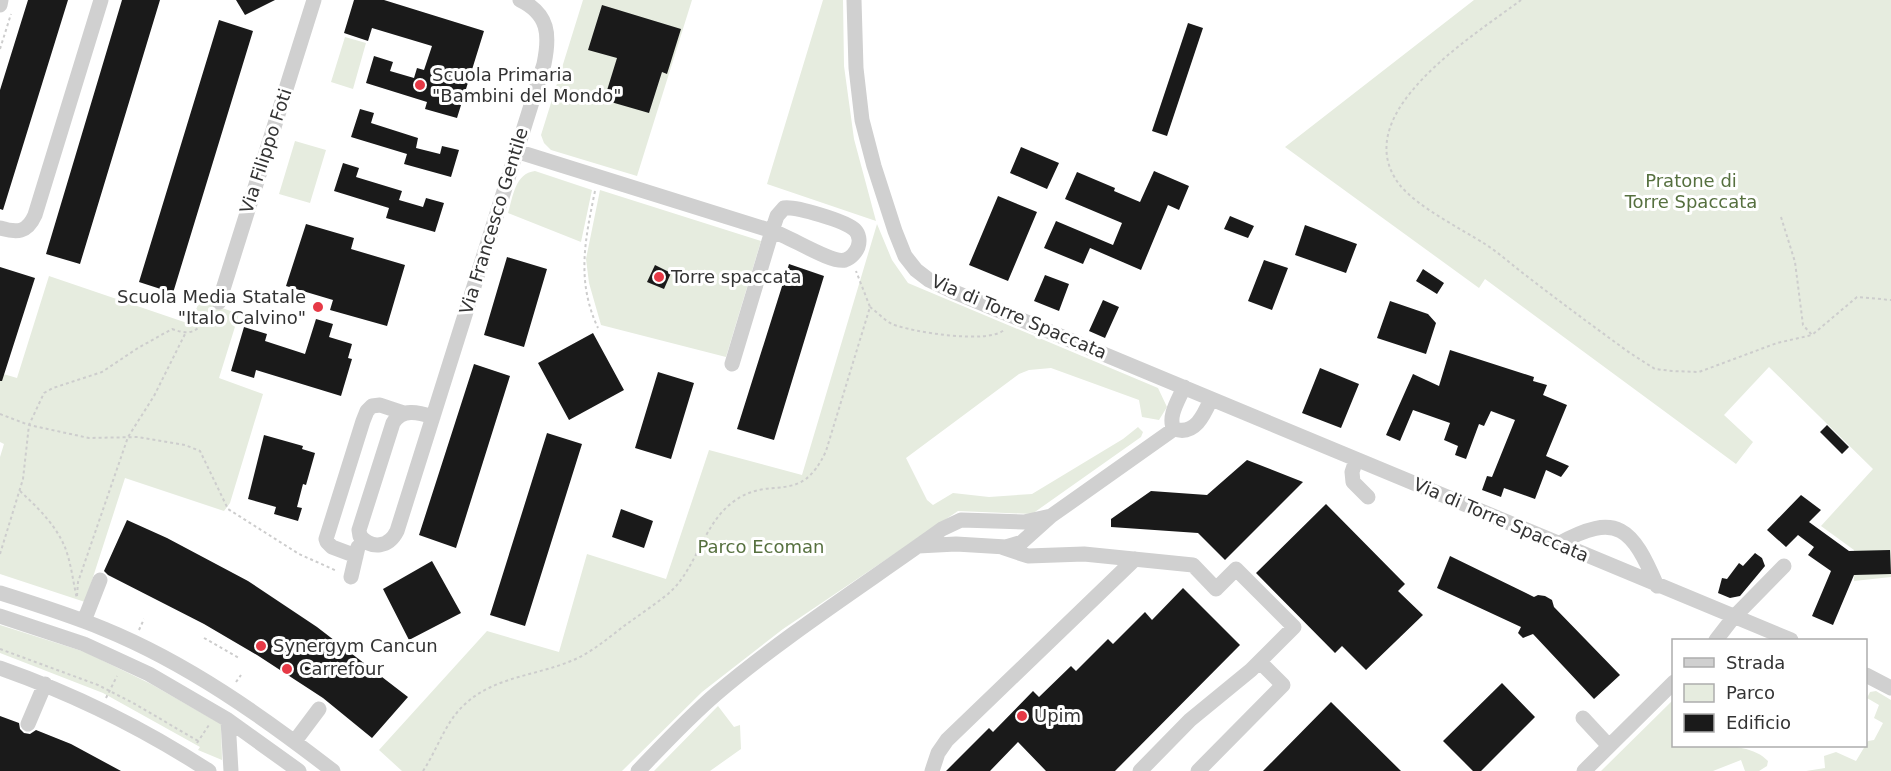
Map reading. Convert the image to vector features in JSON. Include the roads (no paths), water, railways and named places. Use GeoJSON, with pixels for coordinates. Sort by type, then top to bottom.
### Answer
{"type":"FeatureCollection","features":[{"type":"Feature","properties":{"kind":"street"},"geometry":{"type":"LineString","coordinates":[[0,228],[18,231],[27,228],[33,220],[101,0]]}},
{"type":"Feature","properties":{"kind":"street","name":"Via Filippo Foti"},"geometry":{"type":"LineString","coordinates":[[219,302],[314,0]]}},
{"type":"Feature","properties":{"kind":"street","name":"Via Francesco Gentile"},"geometry":{"type":"LineString","coordinates":[[362,539],[382,545],[389,542],[395,535],[543,64],[548,40],[546,26],[533,7],[520,0]]}},
{"type":"Feature","properties":{"kind":"street","name":"Via di Torre Spaccata"},"geometry":{"type":"LineString","coordinates":[[854,0],[855,50],[862,120],[874,166],[905,256],[916,270],[929,280],[1782,639]]}},
{"type":"Feature","properties":{"kind":"street"},"geometry":{"type":"LineString","coordinates":[[516,151],[772,231],[790,237],[841,261],[850,258],[858,247],[858,237],[854,229],[846,224],[789,207],[784,208],[777,216],[772,231],[732,364]]}},
{"type":"Feature","properties":{"kind":"street"},"geometry":{"type":"LineString","coordinates":[[1174,429],[1171,421],[1184,387]]}},
{"type":"Feature","properties":{"kind":"street"},"geometry":{"type":"LineString","coordinates":[[918,546],[956,544],[1014,546],[1027,539],[1051,516],[1174,429],[1184,431],[1196,425],[1204,415],[1211,399]]}},
{"type":"Feature","properties":{"kind":"street"},"geometry":{"type":"LineString","coordinates":[[356,556],[332,547],[326,538],[367,411],[372,406],[380,405],[404,413],[418,413],[433,417]]}},
{"type":"Feature","properties":{"kind":"street"},"geometry":{"type":"LineString","coordinates":[[351,577],[362,539],[359,530],[388,433],[396,418],[404,413]]}},
{"type":"Feature","properties":{"kind":"street"},"geometry":{"type":"LineString","coordinates":[[1356,459],[1352,472],[1353,482],[1368,497]]}},
{"type":"Feature","properties":{"kind":"street"},"geometry":{"type":"LineString","coordinates":[[638,771],[724,687],[800,630],[957,521],[970,519],[1031,521],[1051,516]]}},
{"type":"Feature","properties":{"kind":"street"},"geometry":{"type":"LineString","coordinates":[[1005,521],[1000,526],[997,537],[1001,547],[1028,556],[1084,554],[1193,565],[1216,589],[1236,569],[1294,627],[1260,662],[1195,716],[1140,771]]}},
{"type":"Feature","properties":{"kind":"street"},"geometry":{"type":"LineString","coordinates":[[1558,544],[1595,527],[1614,528],[1625,534],[1643,553],[1657,586]]}},
{"type":"Feature","properties":{"kind":"street"},"geometry":{"type":"LineString","coordinates":[[932,771],[938,753],[947,740],[1135,559]]}},
{"type":"Feature","properties":{"kind":"street"},"geometry":{"type":"LineString","coordinates":[[1717,639],[1733,618],[1784,566]]}},
{"type":"Feature","properties":{"kind":"street"},"geometry":{"type":"LineString","coordinates":[[84,621],[100,580]]}},
{"type":"Feature","properties":{"kind":"street"},"geometry":{"type":"LineString","coordinates":[[0,593],[84,621],[133,642],[249,708],[333,771]]}},
{"type":"Feature","properties":{"kind":"street"},"geometry":{"type":"LineString","coordinates":[[0,616],[117,658],[159,680],[296,770]]}},
{"type":"Feature","properties":{"kind":"street"},"geometry":{"type":"LineString","coordinates":[[1198,771],[1283,685],[1260,662]]}},
{"type":"Feature","properties":{"kind":"street"},"geometry":{"type":"LineString","coordinates":[[0,668],[49,686],[124,720],[209,771]]}},
{"type":"Feature","properties":{"kind":"street"},"geometry":{"type":"LineString","coordinates":[[1869,680],[1891,688]]}},
{"type":"Feature","properties":{"kind":"street"},"geometry":{"type":"LineString","coordinates":[[1584,771],[1672,684]]}},
{"type":"Feature","properties":{"kind":"street"},"geometry":{"type":"LineString","coordinates":[[33,725],[49,686]]}},
{"type":"Feature","properties":{"kind":"street"},"geometry":{"type":"LineString","coordinates":[[295,741],[319,709]]}},
{"type":"Feature","properties":{"kind":"street"},"geometry":{"type":"LineString","coordinates":[[1583,718],[1609,746]]}},
{"type":"Feature","properties":{"kind":"street"},"geometry":{"type":"LineString","coordinates":[[221,720],[231,771]]}},
{"type":"Feature","properties":{"kind":"place","name":"Scuola Primaria \"Bambini del Mondo\""},"geometry":{"type":"Point","coordinates":[420,85]}},
{"type":"Feature","properties":{"kind":"place","name":"Torre spaccata"},"geometry":{"type":"Point","coordinates":[659,277]}},
{"type":"Feature","properties":{"kind":"place","name":"Scuola Media Statale \"Italo Calvino\""},"geometry":{"type":"Point","coordinates":[318,307]}},
{"type":"Feature","properties":{"kind":"place","name":"Synergym Cancun"},"geometry":{"type":"Point","coordinates":[261,646]}},
{"type":"Feature","properties":{"kind":"place","name":"Carrefour"},"geometry":{"type":"Point","coordinates":[287,669]}},
{"type":"Feature","properties":{"kind":"place","name":"Upim"},"geometry":{"type":"Point","coordinates":[1022,716]}},
{"type":"Feature","properties":{"kind":"park label","name":"Pratone di Torre Spaccata"},"geometry":{"type":"Point","coordinates":[1691,192]}},
{"type":"Feature","properties":{"kind":"park label","name":"Parco Ecoman"},"geometry":{"type":"Point","coordinates":[761,547]}}]}
